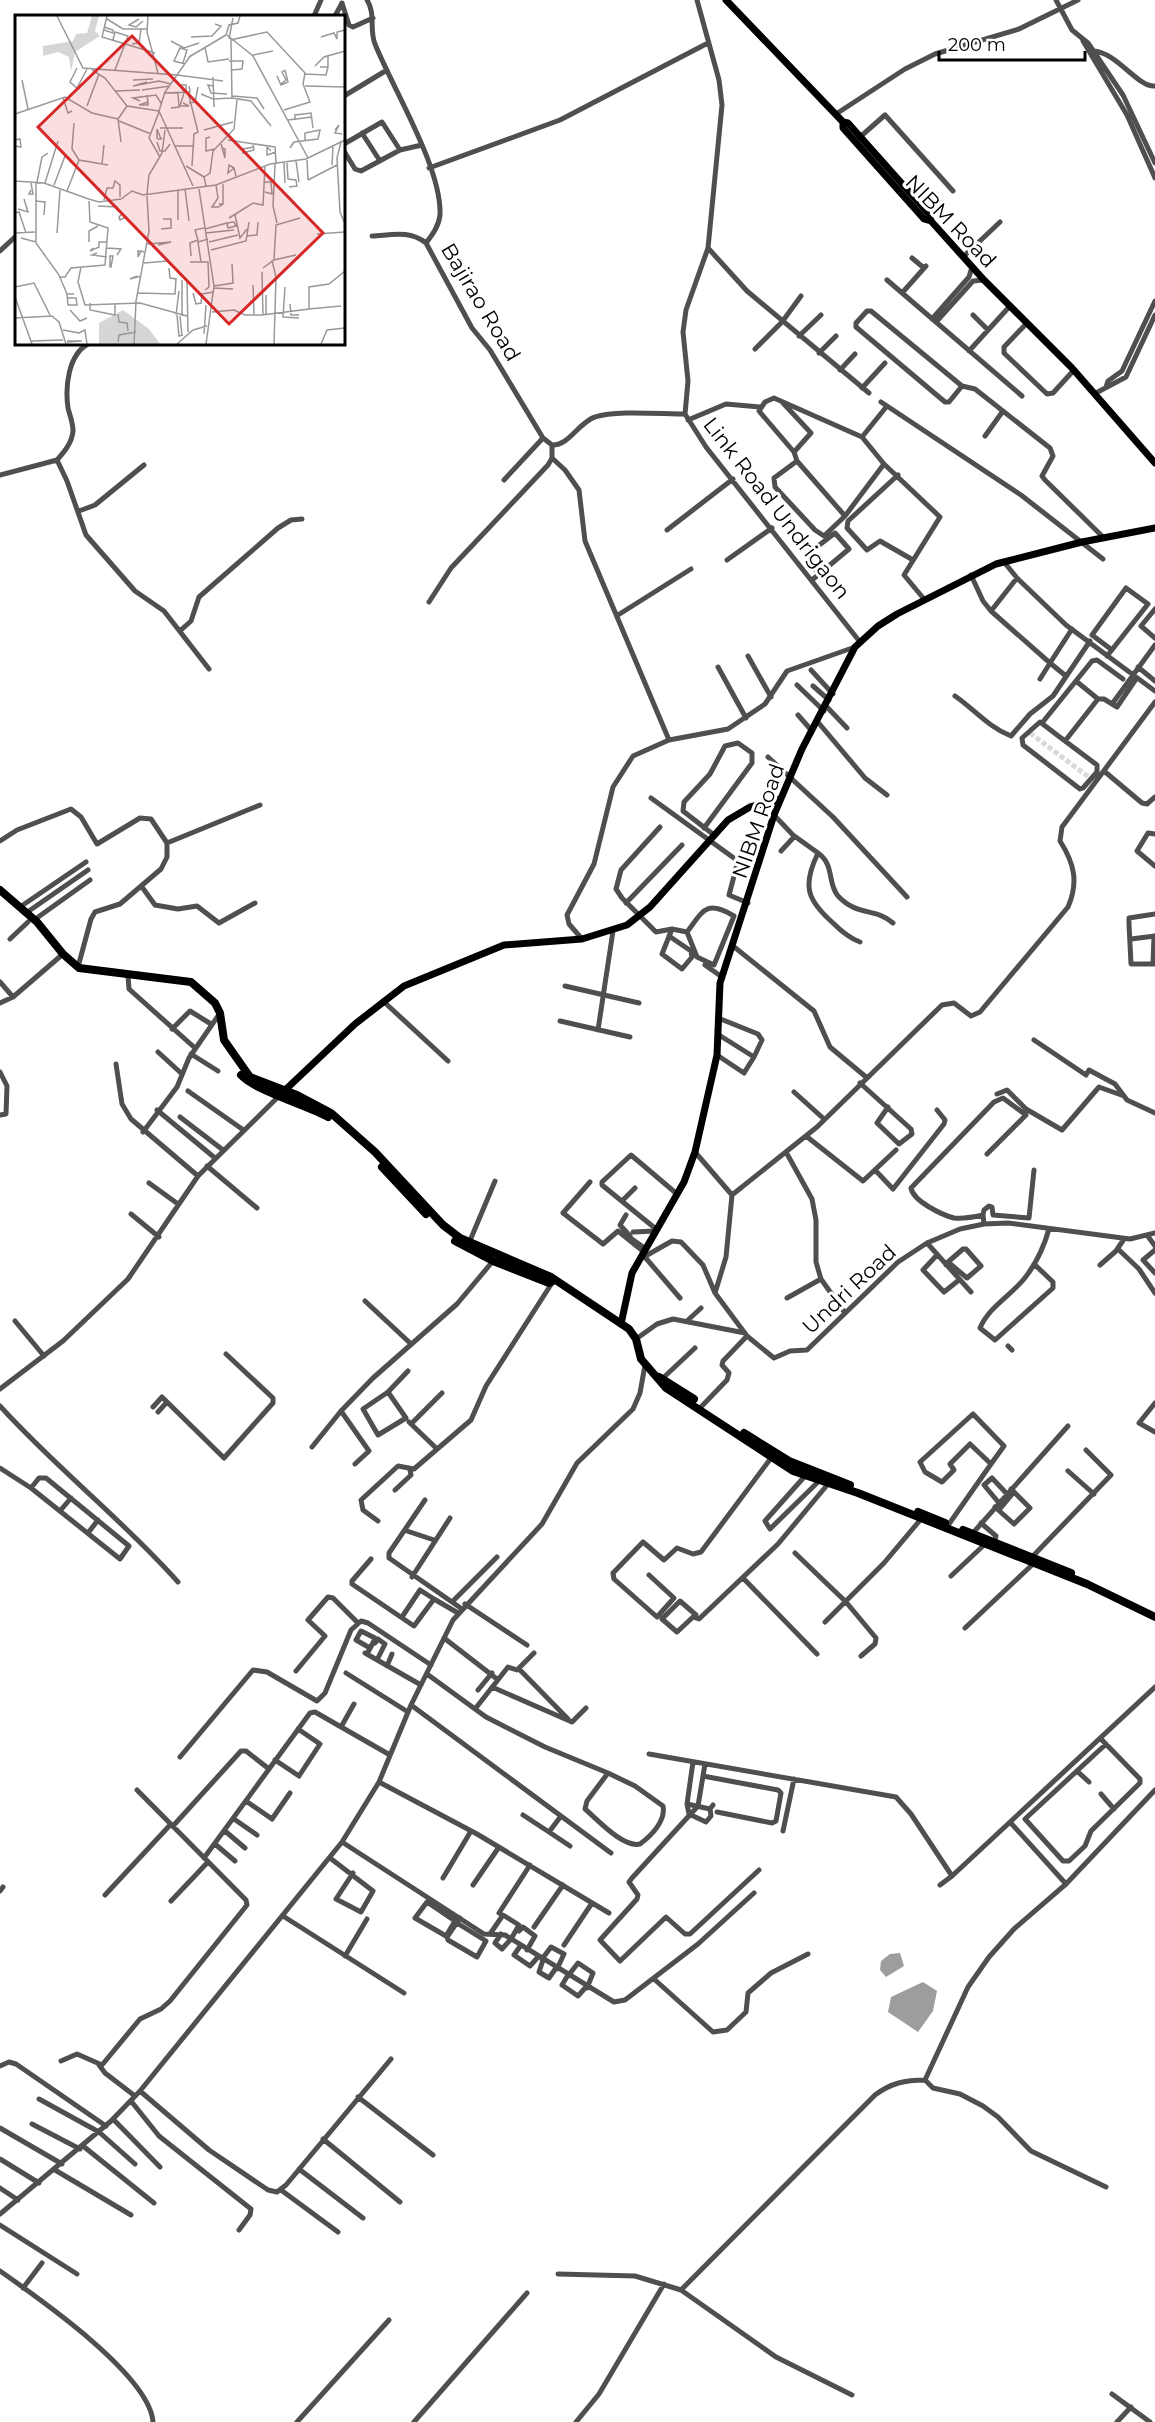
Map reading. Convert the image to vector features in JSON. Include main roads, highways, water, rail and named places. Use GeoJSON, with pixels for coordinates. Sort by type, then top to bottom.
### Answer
{"type":"FeatureCollection","features":[{"type":"Feature","properties":{"kind":"highway"},"geometry":{"type":"LineString","coordinates":[[0,890],[63,954],[84,969],[191,982],[210,996],[220,1013],[225,1040],[250,1077],[317,1104],[399,1176],[443,1225],[468,1245],[492,1261],[549,1283],[553,1281]]}},
{"type":"Feature","properties":{"kind":"highway"},"geometry":{"type":"LineString","coordinates":[[0,896],[25,914]]}},
{"type":"Feature","properties":{"kind":"highway"},"geometry":{"type":"LineString","coordinates":[[468,1245],[550,1277],[621,1323],[636,1339],[645,1365],[666,1388],[789,1461],[994,1542],[1155,1617]]}},
{"type":"Feature","properties":{"kind":"highway"},"geometry":{"type":"LineString","coordinates":[[653,1374],[663,1378],[771,1458],[805,1476],[984,1545],[1100,1584],[1155,1611]]}},
{"type":"Feature","properties":{"kind":"main road","name":"NIBM Road"},"geometry":{"type":"LineString","coordinates":[[726,0],[836,114],[843,122],[843,128],[924,219],[931,221],[984,280],[1074,370],[1155,463]]}},
{"type":"Feature","properties":{"kind":"main road"},"geometry":{"type":"LineString","coordinates":[[843,122],[848,123],[929,214],[931,221]]}},
{"type":"Feature","properties":{"kind":"main road","name":"NIBM Road"},"geometry":{"type":"LineString","coordinates":[[621,1323],[629,1282],[677,1194],[695,1152],[717,1055],[722,977],[748,903],[774,815],[790,776],[857,644],[880,625],[924,599],[971,575],[1004,562],[1082,542],[1155,528]]}},
{"type":"Feature","properties":{"kind":"main road"},"geometry":{"type":"LineString","coordinates":[[283,1092],[383,1001],[404,986],[495,948],[513,944],[582,939],[613,931],[639,917],[736,814],[780,799]]}},
{"type":"Feature","properties":{"kind":"tunnel"},"geometry":{"type":"LineString","coordinates":[[1030,733],[1090,778]]}}]}
